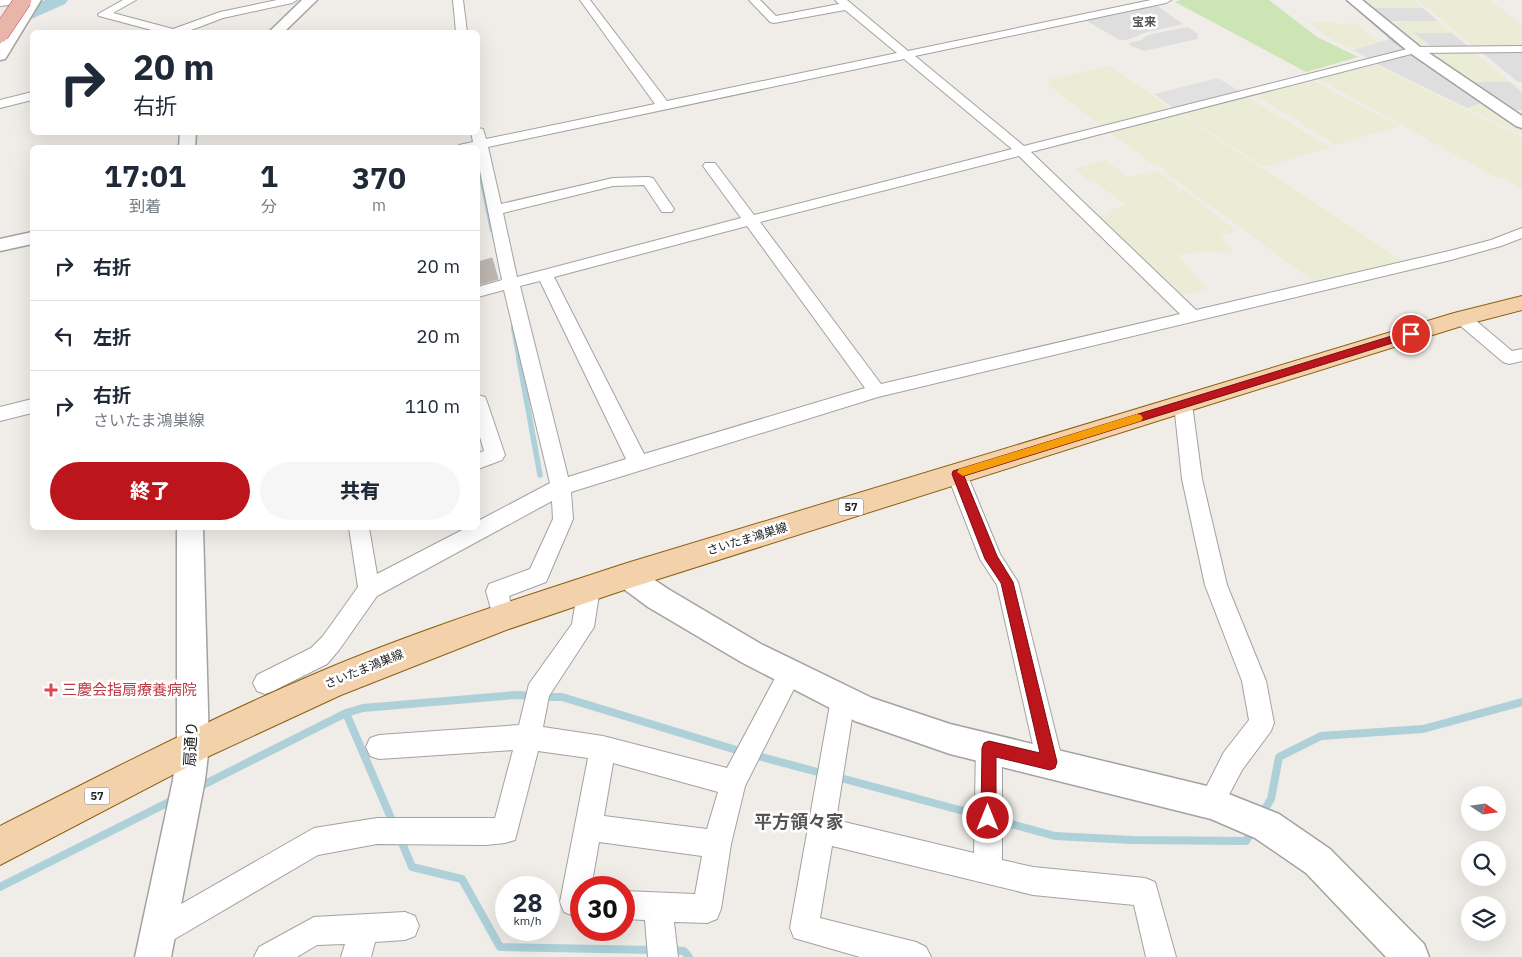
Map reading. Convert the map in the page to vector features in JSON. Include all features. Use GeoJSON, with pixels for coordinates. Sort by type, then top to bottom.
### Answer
{"type":"FeatureCollection","features":[{"type":"Feature","properties":{"kind":"highway"},"geometry":{"type":"LineString","coordinates":[[0,4],[4,0]]}},
{"type":"Feature","properties":{"kind":"highway"},"geometry":{"type":"LineString","coordinates":[[0,34],[23,0]]}},
{"type":"Feature","properties":{"kind":"main road","name":"さいたま鴻巣線"},"geometry":{"type":"LineString","coordinates":[[0,846],[193,746],[329,684],[413,650],[503,617],[627,576],[1462,318],[1522,303]]}},
{"type":"Feature","properties":{"kind":"street"},"geometry":{"type":"LineString","coordinates":[[0,4],[28,0]]}},
{"type":"Feature","properties":{"kind":"street"},"geometry":{"type":"LineString","coordinates":[[0,56],[34,0]]}},
{"type":"Feature","properties":{"kind":"street"},"geometry":{"type":"LineString","coordinates":[[131,0],[103,14],[163,30]]}},
{"type":"Feature","properties":{"kind":"street"},"geometry":{"type":"LineString","coordinates":[[182,30],[220,15],[295,6],[310,0]]}},
{"type":"Feature","properties":{"kind":"street"},"geometry":{"type":"LineString","coordinates":[[458,0],[462,30]]}},
{"type":"Feature","properties":{"kind":"street"},"geometry":{"type":"LineString","coordinates":[[585,0],[662,104]]}},
{"type":"Feature","properties":{"kind":"street"},"geometry":{"type":"LineString","coordinates":[[754,0],[774,20],[844,3],[1022,151],[1192,316]]}},
{"type":"Feature","properties":{"kind":"street"},"geometry":{"type":"LineString","coordinates":[[468,145],[479,138],[662,104],[1166,0]]}},
{"type":"Feature","properties":{"kind":"street"},"geometry":{"type":"LineString","coordinates":[[1354,0],[1415,50],[1522,123]]}},
{"type":"Feature","properties":{"kind":"street"},"geometry":{"type":"LineString","coordinates":[[277,30],[295,6]]}},
{"type":"Feature","properties":{"kind":"street"},"geometry":{"type":"LineString","coordinates":[[480,292],[1415,50],[1522,49]]}},
{"type":"Feature","properties":{"kind":"street"},"geometry":{"type":"LineString","coordinates":[[0,104],[30,96]]}},
{"type":"Feature","properties":{"kind":"street"},"geometry":{"type":"LineString","coordinates":[[479,138],[511,284],[561,487],[563,519],[538,575],[497,592],[503,617]]}},
{"type":"Feature","properties":{"kind":"street"},"geometry":{"type":"LineString","coordinates":[[710,166],[877,391]]}},
{"type":"Feature","properties":{"kind":"street"},"geometry":{"type":"LineString","coordinates":[[495,210],[613,182],[648,181],[667,209]]}},
{"type":"Feature","properties":{"kind":"street"},"geometry":{"type":"LineString","coordinates":[[265,683],[319,656],[331,643],[369,589],[561,487],[877,391],[1451,255],[1496,243],[1522,233]]}},
{"type":"Feature","properties":{"kind":"street"},"geometry":{"type":"LineString","coordinates":[[0,245],[30,238]]}},
{"type":"Feature","properties":{"kind":"street"},"geometry":{"type":"LineString","coordinates":[[545,275],[638,463]]}},
{"type":"Feature","properties":{"kind":"street"},"geometry":{"type":"LineString","coordinates":[[1462,318],[1509,358],[1522,355]]}},
{"type":"Feature","properties":{"kind":"street"},"geometry":{"type":"LineString","coordinates":[[1183,404],[1192,479],[1216,585],[1254,680],[1262,723],[1233,762],[1211,803]]}},
{"type":"Feature","properties":{"kind":"street"},"geometry":{"type":"LineString","coordinates":[[0,414],[30,406]]}},
{"type":"Feature","properties":{"kind":"street"},"geometry":{"type":"LineString","coordinates":[[480,408],[495,455],[480,460]]}},
{"type":"Feature","properties":{"kind":"street"},"geometry":{"type":"LineString","coordinates":[[957,474],[992,559],[1007,582],[1050,762]]}},
{"type":"Feature","properties":{"kind":"street","name":"扇通り"},"geometry":{"type":"LineString","coordinates":[[156,945],[189,780],[193,746],[190,530]]}},
{"type":"Feature","properties":{"kind":"street"},"geometry":{"type":"LineString","coordinates":[[359,530],[369,589]]}},
{"type":"Feature","properties":{"kind":"street"},"geometry":{"type":"LineString","coordinates":[[627,576],[658,598],[751,653],[866,711],[950,738],[1211,803],[1267,826],[1318,861],[1410,957]]}},
{"type":"Feature","properties":{"kind":"street"},"geometry":{"type":"LineString","coordinates":[[156,945],[314,842],[377,831],[486,832],[505,830],[529,737],[538,692],[583,627],[589,588]]}},
{"type":"Feature","properties":{"kind":"street"},"geometry":{"type":"LineString","coordinates":[[635,905],[707,909],[717,844],[733,782],[790,673]]}},
{"type":"Feature","properties":{"kind":"street"},"geometry":{"type":"LineString","coordinates":[[843,699],[804,928],[916,957]]}},
{"type":"Feature","properties":{"kind":"street"},"geometry":{"type":"LineString","coordinates":[[379,747],[529,737],[603,748],[733,782]]}},
{"type":"Feature","properties":{"kind":"street"},"geometry":{"type":"LineString","coordinates":[[579,876],[603,748]]}},
{"type":"Feature","properties":{"kind":"street"},"geometry":{"type":"LineString","coordinates":[[988,871],[989,748]]}},
{"type":"Feature","properties":{"kind":"street"},"geometry":{"type":"LineString","coordinates":[[588,827],[717,844]]}},
{"type":"Feature","properties":{"kind":"street"},"geometry":{"type":"LineString","coordinates":[[820,830],[1033,881],[1145,892],[1161,957]]}},
{"type":"Feature","properties":{"kind":"street"},"geometry":{"type":"LineString","coordinates":[[658,906],[663,957]]}},
{"type":"Feature","properties":{"kind":"street"},"geometry":{"type":"LineString","coordinates":[[269,957],[314,932],[404,926]]}},
{"type":"Feature","properties":{"kind":"street"},"geometry":{"type":"LineString","coordinates":[[356,957],[364,928]]}},
{"type":"Feature","properties":{"kind":"shaded area"},"geometry":{"type":"Polygon","coordinates":[[[1156,5],[1183,24],[1144,33],[1127,40],[1120,40],[1083,19],[1156,5]]]}},
{"type":"Feature","properties":{"kind":"shaded area"},"geometry":{"type":"Polygon","coordinates":[[[1372,8],[1423,8],[1438,21],[1387,21],[1372,8]]]}},
{"type":"Feature","properties":{"kind":"shaded area"},"geometry":{"type":"Polygon","coordinates":[[[1187,27],[1198,34],[1197,39],[1144,51],[1129,45],[1148,35],[1187,27]]]}},
{"type":"Feature","properties":{"kind":"shaded area"},"geometry":{"type":"Polygon","coordinates":[[[1413,33],[1452,33],[1469,47],[1432,47],[1413,33]]]}},
{"type":"Feature","properties":{"kind":"shaded area"},"geometry":{"type":"Polygon","coordinates":[[[1390,39],[1406,50],[1369,59],[1353,50],[1390,39]]]}},
{"type":"Feature","properties":{"kind":"shaded area"},"geometry":{"type":"Polygon","coordinates":[[[1480,51],[1522,52],[1522,82],[1518,82],[1480,51]]]}},
{"type":"Feature","properties":{"kind":"shaded area"},"geometry":{"type":"Polygon","coordinates":[[[1412,53],[1484,102],[1467,108],[1375,63],[1412,53]]]}},
{"type":"Feature","properties":{"kind":"shaded area"},"geometry":{"type":"Polygon","coordinates":[[[1218,78],[1241,92],[1176,110],[1154,94],[1218,78]]]}},
{"type":"Feature","properties":{"kind":"shaded area"},"geometry":{"type":"Polygon","coordinates":[[[1471,82],[1510,82],[1522,92],[1522,110],[1512,110],[1471,82]]]}},
{"type":"Feature","properties":{"kind":"green space"},"geometry":{"type":"Polygon","coordinates":[[[1181,0],[1269,0],[1317,37],[1358,57],[1306,72],[1175,2],[1181,0]]]}},
{"type":"Feature","properties":{"kind":"green space"},"geometry":{"type":"Polygon","coordinates":[[[1361,0],[1412,0],[1423,8],[1372,8],[1361,0]]]}},
{"type":"Feature","properties":{"kind":"green space"},"geometry":{"type":"Polygon","coordinates":[[[1418,0],[1490,0],[1522,25],[1522,47],[1474,47],[1418,0]]]}},
{"type":"Feature","properties":{"kind":"green space"},"geometry":{"type":"Polygon","coordinates":[[[1331,21],[1338,24],[1356,23],[1378,42],[1353,50],[1326,36],[1308,22],[1331,21]]]}},
{"type":"Feature","properties":{"kind":"green space"},"geometry":{"type":"Polygon","coordinates":[[[1400,21],[1438,21],[1452,33],[1414,33],[1432,47],[1418,47],[1391,25],[1402,23],[1400,21]]]}},
{"type":"Feature","properties":{"kind":"green space"},"geometry":{"type":"Polygon","coordinates":[[[1471,51],[1510,82],[1471,82],[1427,53],[1471,51]]]}},
{"type":"Feature","properties":{"kind":"green space"},"geometry":{"type":"Polygon","coordinates":[[[1376,65],[1522,137],[1522,189],[1501,178],[1497,178],[1317,78],[1376,65]]]}},
{"type":"Feature","properties":{"kind":"green space"},"geometry":{"type":"Polygon","coordinates":[[[1109,66],[1174,110],[1104,128],[1046,83],[1049,82],[1047,80],[1109,66]]]}},
{"type":"Feature","properties":{"kind":"green space"},"geometry":{"type":"Polygon","coordinates":[[[1314,81],[1399,126],[1335,145],[1256,95],[1314,81]]]}},
{"type":"Feature","properties":{"kind":"green space"},"geometry":{"type":"Polygon","coordinates":[[[1247,97],[1330,147],[1264,167],[1183,114],[1247,97]]]}},
{"type":"Feature","properties":{"kind":"green space"},"geometry":{"type":"Polygon","coordinates":[[[1484,102],[1522,129],[1522,135],[1467,108],[1484,102]]]}},
{"type":"Feature","properties":{"kind":"green space"},"geometry":{"type":"Polygon","coordinates":[[[1181,114],[1402,261],[1313,281],[1162,170],[1165,169],[1162,166],[1157,167],[1109,132],[1181,114]]]}},
{"type":"Feature","properties":{"kind":"green space"},"geometry":{"type":"Polygon","coordinates":[[[1106,160],[1128,177],[1157,171],[1180,188],[1177,191],[1184,190],[1237,231],[1220,236],[1234,252],[1206,251],[1178,255],[1207,289],[1176,297],[1097,217],[1110,214],[1112,210],[1125,205],[1095,182],[1088,180],[1075,168],[1106,160]]]}},
{"type":"Feature","properties":{"kind":"building"},"geometry":{"type":"Polygon","coordinates":[[[492,258],[498,279],[480,284],[480,261],[492,258]]]}},
{"type":"Feature","properties":{"kind":"waterway"},"geometry":{"type":"LineString","coordinates":[[0,28],[59,0]]}},
{"type":"Feature","properties":{"kind":"waterway"},"geometry":{"type":"LineString","coordinates":[[1360,11],[1394,41],[1409,51]]}},
{"type":"Feature","properties":{"kind":"waterway"},"geometry":{"type":"LineString","coordinates":[[480,172],[492,230]]}},
{"type":"Feature","properties":{"kind":"waterway"},"geometry":{"type":"LineString","coordinates":[[513,327],[519,360]]}},
{"type":"Feature","properties":{"kind":"waterway"},"geometry":{"type":"LineString","coordinates":[[519,359],[540,475]]}},
{"type":"Feature","properties":{"kind":"waterway"},"geometry":{"type":"LineString","coordinates":[[346,713],[363,708],[515,695],[534,696]]}},
{"type":"Feature","properties":{"kind":"waterway"},"geometry":{"type":"LineString","coordinates":[[543,697],[562,697],[743,752]]}},
{"type":"Feature","properties":{"kind":"waterway"},"geometry":{"type":"LineString","coordinates":[[1261,815],[1271,799],[1279,757],[1321,736],[1423,729],[1522,702]]}},
{"type":"Feature","properties":{"kind":"waterway"},"geometry":{"type":"LineString","coordinates":[[199,787],[346,713]]}},
{"type":"Feature","properties":{"kind":"waterway"},"geometry":{"type":"LineString","coordinates":[[346,713],[394,825]]}},
{"type":"Feature","properties":{"kind":"waterway"},"geometry":{"type":"LineString","coordinates":[[754,755],[825,774]]}},
{"type":"Feature","properties":{"kind":"waterway"},"geometry":{"type":"LineString","coordinates":[[837,777],[982,816]]}},
{"type":"Feature","properties":{"kind":"waterway"},"geometry":{"type":"LineString","coordinates":[[0,887],[173,800]]}},
{"type":"Feature","properties":{"kind":"waterway"},"geometry":{"type":"LineString","coordinates":[[996,820],[1055,836],[1132,840],[1246,841],[1253,829]]}},
{"type":"Feature","properties":{"kind":"waterway"},"geometry":{"type":"LineString","coordinates":[[400,838],[412,867],[462,879],[500,947],[655,950]]}},
{"type":"Feature","properties":{"kind":"waterway"},"geometry":{"type":"LineString","coordinates":[[672,950],[684,951],[689,957]]}},
{"type":"Feature","properties":{"kind":"slow traffic"},"geometry":{"type":"LineString","coordinates":[[963,472],[1137,418]]}},
{"type":"Feature","properties":{"kind":"place","name":"三慶会指扇療養病院"},"geometry":{"type":"Point","coordinates":[51,690]}},
{"type":"Feature","properties":{"kind":"district","name":"宝来"},"geometry":{"type":"Point","coordinates":[1144,22]}},
{"type":"Feature","properties":{"kind":"district","name":"平方領々家"},"geometry":{"type":"Point","coordinates":[799,822]}},
{"type":"Feature","properties":{"kind":"route"},"geometry":{"type":"LineString","coordinates":[[988,818],[989,748],[1050,762],[1012,597],[1007,582],[992,559],[957,474],[1411,334]]}}]}
